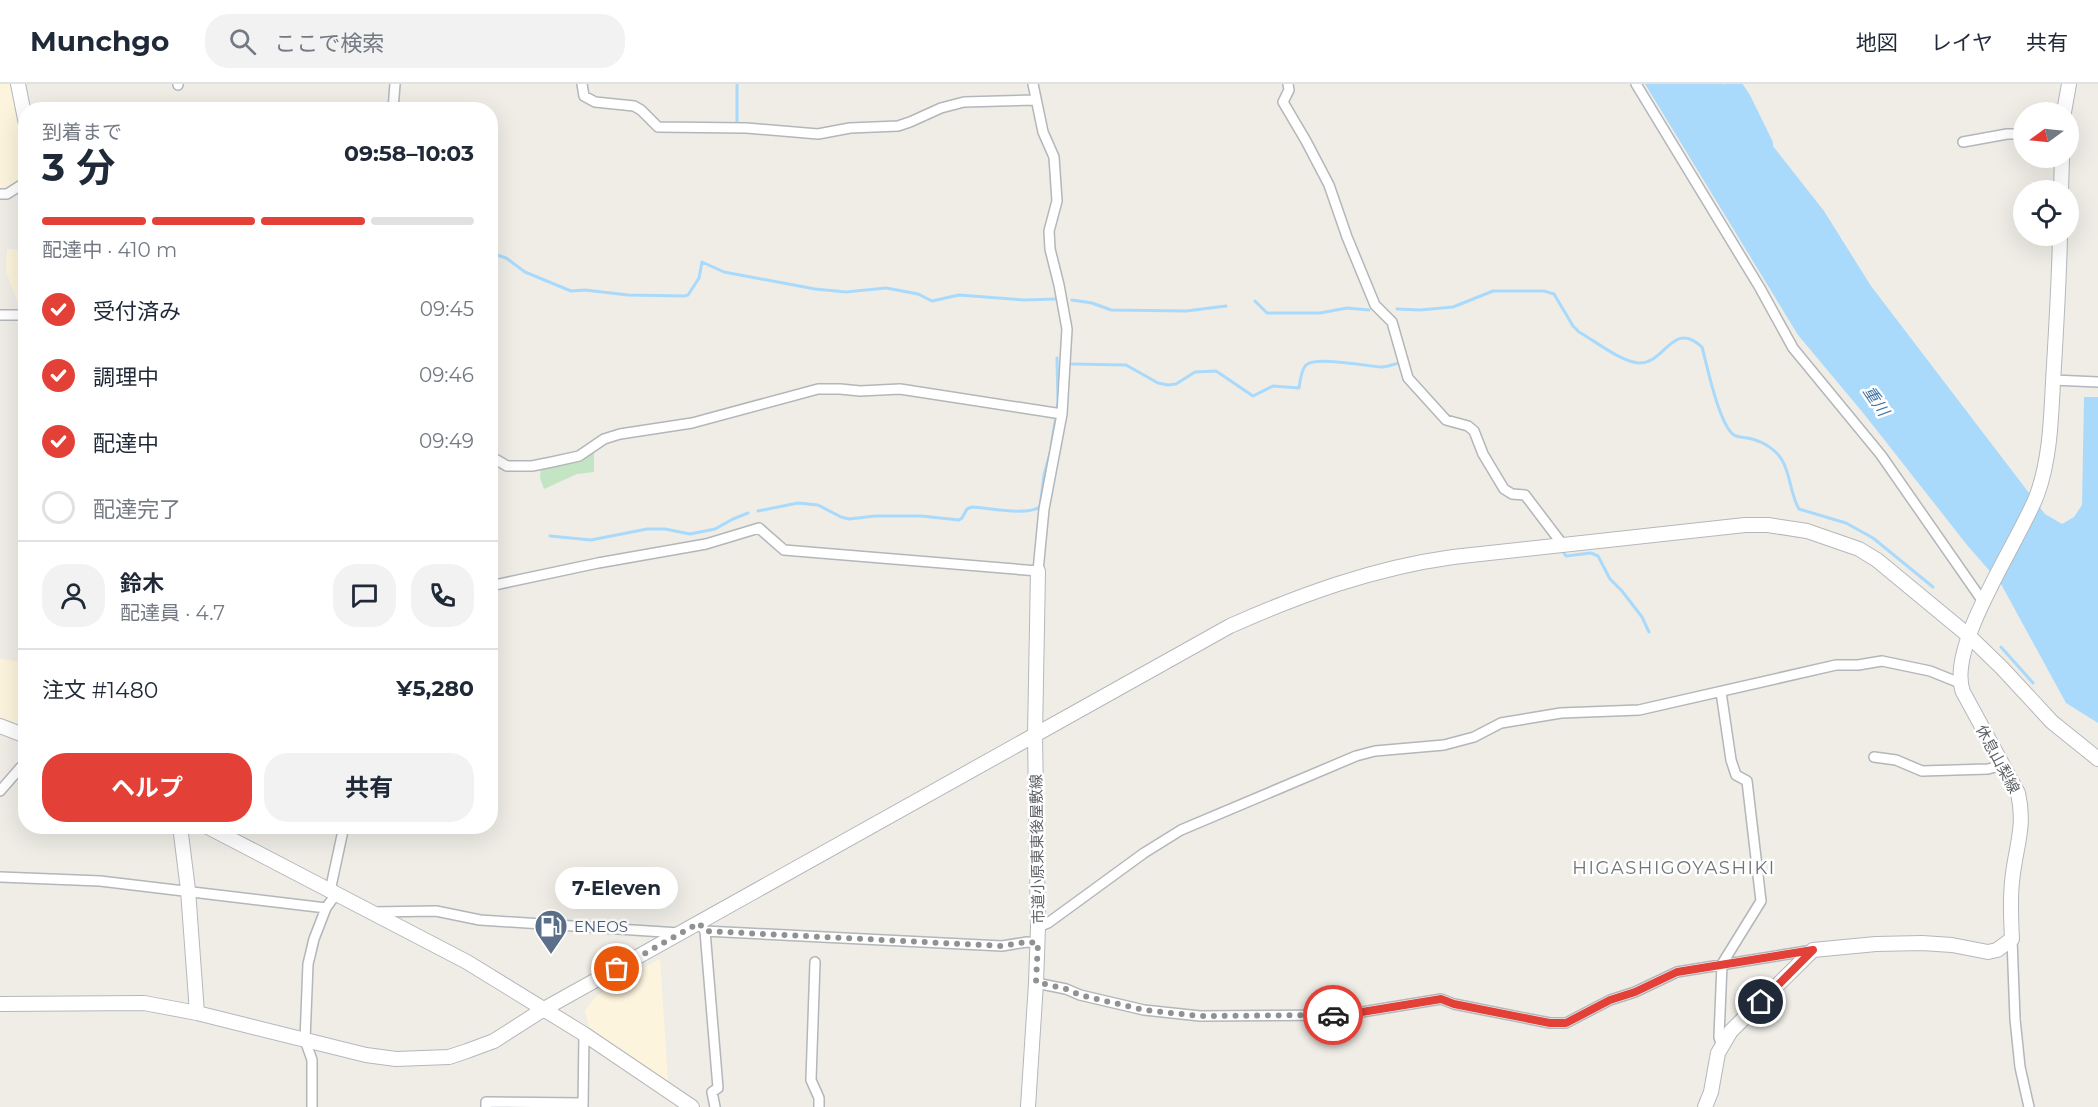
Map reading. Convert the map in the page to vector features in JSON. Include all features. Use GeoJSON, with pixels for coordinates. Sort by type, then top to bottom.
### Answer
{"type":"FeatureCollection","features":[{"type":"Feature","properties":{"kind":"street"},"geometry":{"type":"LineString","coordinates":[[18,84],[22,102]]}},
{"type":"Feature","properties":{"kind":"street"},"geometry":{"type":"LineString","coordinates":[[394,102],[395,84]]}},
{"type":"Feature","properties":{"kind":"street"},"geometry":{"type":"LineString","coordinates":[[582,84],[584,96],[596,102],[634,106],[658,127],[746,128],[807,134],[850,128],[898,126],[941,108],[957,104],[1035,100]]}},
{"type":"Feature","properties":{"kind":"street"},"geometry":{"type":"LineString","coordinates":[[498,584],[598,563],[706,544],[759,528],[784,550],[1038,571],[1067,329],[1050,249],[1049,231],[1057,201],[1054,157],[1043,132],[1033,84]]}},
{"type":"Feature","properties":{"kind":"street"},"geometry":{"type":"LineString","coordinates":[[1288,84],[1289,90],[1283,102],[1329,185],[1347,237],[1376,305],[1392,322],[1408,378],[1446,420],[1468,426],[1474,431],[1504,489],[1512,494],[1525,495],[1563,545]]}},
{"type":"Feature","properties":{"kind":"street"},"geometry":{"type":"LineString","coordinates":[[1636,84],[1760,288],[1793,348],[1881,455],[1985,600]]}},
{"type":"Feature","properties":{"kind":"street"},"geometry":{"type":"LineString","coordinates":[[2066,102],[2069,84]]}},
{"type":"Feature","properties":{"kind":"street"},"geometry":{"type":"LineString","coordinates":[[1963,142],[2013,134]]}},
{"type":"Feature","properties":{"kind":"street"},"geometry":{"type":"LineString","coordinates":[[0,194],[7,194],[18,187]]}},
{"type":"Feature","properties":{"kind":"street","name":"休息山梨線"},"geometry":{"type":"LineString","coordinates":[[2012,939],[2012,881],[2022,825],[2022,810],[2018,793],[1968,703],[1960,683],[1961,658],[1968,636],[2037,495],[2049,449],[2060,246]]}},
{"type":"Feature","properties":{"kind":"street"},"geometry":{"type":"LineString","coordinates":[[0,315],[18,315]]}},
{"type":"Feature","properties":{"kind":"street"},"geometry":{"type":"LineString","coordinates":[[2054,380],[2098,382]]}},
{"type":"Feature","properties":{"kind":"street"},"geometry":{"type":"LineString","coordinates":[[498,461],[507,466],[532,466],[579,456],[604,439],[620,434],[692,423],[818,389],[840,388],[860,391],[900,389],[1058,413]]}},
{"type":"Feature","properties":{"kind":"street"},"geometry":{"type":"LineString","coordinates":[[0,1004],[144,1003],[197,1013],[366,1055],[396,1059],[449,1057],[494,1041],[544,1010],[681,933],[702,927],[1035,735],[1230,626],[1305,594],[1378,571],[1432,560],[1746,525],[1768,525],[1807,531],[1858,549],[1877,560],[1968,636],[2002,668],[2052,722],[2098,759]]}},
{"type":"Feature","properties":{"kind":"street","name":"市道小原東東後屋敷線"},"geometry":{"type":"LineString","coordinates":[[1028,1107],[1038,943],[1035,735],[1038,571]]}},
{"type":"Feature","properties":{"kind":"street"},"geometry":{"type":"LineString","coordinates":[[1038,927],[1048,923],[1144,853],[1181,830],[1356,756],[1375,751],[1444,745],[1474,737],[1501,723],[1560,713],[1639,710],[1836,665],[1858,665],[1882,661],[1930,671],[1960,683]]}},
{"type":"Feature","properties":{"kind":"street"},"geometry":{"type":"LineString","coordinates":[[1721,692],[1731,760],[1737,776],[1747,781],[1761,901],[1722,964],[1719,1037],[1722,1046]]}},
{"type":"Feature","properties":{"kind":"street"},"geometry":{"type":"LineString","coordinates":[[0,726],[18,733]]}},
{"type":"Feature","properties":{"kind":"street"},"geometry":{"type":"LineString","coordinates":[[1874,757],[1896,760],[1922,771],[1988,769],[2003,765]]}},
{"type":"Feature","properties":{"kind":"street"},"geometry":{"type":"LineString","coordinates":[[0,791],[18,770]]}},
{"type":"Feature","properties":{"kind":"street"},"geometry":{"type":"LineString","coordinates":[[181,834],[188,890],[197,1013]]}},
{"type":"Feature","properties":{"kind":"street"},"geometry":{"type":"LineString","coordinates":[[221,834],[467,962],[584,1034],[692,1107]]}},
{"type":"Feature","properties":{"kind":"street"},"geometry":{"type":"LineString","coordinates":[[312,1107],[312,1060],[305,1040],[308,964],[314,939],[333,893],[343,834]]}},
{"type":"Feature","properties":{"kind":"street"},"geometry":{"type":"LineString","coordinates":[[0,877],[100,881],[326,908]]}},
{"type":"Feature","properties":{"kind":"street"},"geometry":{"type":"LineString","coordinates":[[371,912],[436,911],[480,920],[681,933]]}},
{"type":"Feature","properties":{"kind":"street"},"geometry":{"type":"LineString","coordinates":[[702,927],[979,946],[1038,943]]}},
{"type":"Feature","properties":{"kind":"street"},"geometry":{"type":"LineString","coordinates":[[702,927],[718,1088],[712,1092],[715,1107]]}},
{"type":"Feature","properties":{"kind":"street"},"geometry":{"type":"LineString","coordinates":[[1036,982],[1144,1010],[1200,1016],[1344,1015],[1441,999],[1454,1004],[1550,1023],[1566,1023],[1610,1000],[1635,992],[1677,972],[1840,946],[1922,943],[1952,945],[1988,952],[1997,950],[2012,939]]}},
{"type":"Feature","properties":{"kind":"street"},"geometry":{"type":"LineString","coordinates":[[2012,939],[2014,1019],[2020,1067],[2030,1107]]}},
{"type":"Feature","properties":{"kind":"street"},"geometry":{"type":"LineString","coordinates":[[1705,1107],[1711,1092],[1718,1053],[1731,1031],[1813,950]]}},
{"type":"Feature","properties":{"kind":"street"},"geometry":{"type":"LineString","coordinates":[[815,962],[811,1080],[819,1098],[819,1107]]}},
{"type":"Feature","properties":{"kind":"street"},"geometry":{"type":"LineString","coordinates":[[486,1107],[486,1102],[583,1105],[584,1034]]}},
{"type":"Feature","properties":{"kind":"shaded area"},"geometry":{"type":"Polygon","coordinates":[[[0,84],[18,84],[21,102],[18,102],[18,185],[0,194],[0,84]]]}},
{"type":"Feature","properties":{"kind":"shaded area"},"geometry":{"type":"Polygon","coordinates":[[[7,249],[18,250],[18,302],[6,272],[7,249]]]}},
{"type":"Feature","properties":{"kind":"shaded area"},"geometry":{"type":"Polygon","coordinates":[[[0,659],[18,661],[18,727],[0,720],[0,659]]]}},
{"type":"Feature","properties":{"kind":"shaded area"},"geometry":{"type":"Polygon","coordinates":[[[660,959],[668,1082],[625,1055],[589,1027],[585,1011],[595,997],[660,959]]]}},
{"type":"Feature","properties":{"kind":"green space"},"geometry":{"type":"Polygon","coordinates":[[[594,451],[594,472],[577,474],[544,489],[540,478],[541,467],[594,451]]]}},
{"type":"Feature","properties":{"kind":"water"},"geometry":{"type":"Polygon","coordinates":[[[1645,84],[1724,84],[1824,211],[1871,286],[2045,514],[2062,524],[2074,517],[2082,505],[2084,397],[2098,397],[2098,723],[2066,703],[2001,584],[1798,335],[1645,84]]]}},
{"type":"Feature","properties":{"kind":"waterway"},"geometry":{"type":"LineString","coordinates":[[737,84],[737,122]]}},
{"type":"Feature","properties":{"kind":"waterway","name":"重川"},"geometry":{"type":"LineString","coordinates":[[1733,84],[1765,144]]}},
{"type":"Feature","properties":{"kind":"waterway"},"geometry":{"type":"LineString","coordinates":[[498,255],[506,258],[525,272],[571,291],[684,296],[688,295],[699,278],[702,262],[724,272],[815,289],[846,292],[886,288],[918,294],[932,301],[959,295],[1024,300],[1056,299]]}},
{"type":"Feature","properties":{"kind":"waterway"},"geometry":{"type":"LineString","coordinates":[[1397,309],[1420,310],[1453,307],[1493,291],[1544,291],[1554,294],[1579,332],[1616,355],[1631,361],[1647,362],[1676,340],[1683,338],[1692,340],[1702,347],[1723,420],[1734,435],[1761,442],[1782,460],[1799,509],[1846,523],[1873,538],[1933,587]]}},
{"type":"Feature","properties":{"kind":"waterway"},"geometry":{"type":"LineString","coordinates":[[1072,300],[1092,303],[1111,310],[1186,311],[1226,306]]}},
{"type":"Feature","properties":{"kind":"waterway"},"geometry":{"type":"LineString","coordinates":[[1255,301],[1267,313],[1320,313],[1347,308],[1369,310]]}},
{"type":"Feature","properties":{"kind":"waterway"},"geometry":{"type":"LineString","coordinates":[[1051,447],[1058,403],[1057,358]]}},
{"type":"Feature","properties":{"kind":"waterway"},"geometry":{"type":"LineString","coordinates":[[1072,364],[1126,365],[1158,383],[1168,385],[1176,384],[1195,372],[1216,371],[1253,396],[1273,386],[1299,388],[1303,370],[1311,362],[1330,361],[1381,367],[1400,363],[1400,365]]}},
{"type":"Feature","properties":{"kind":"waterway"},"geometry":{"type":"LineString","coordinates":[[758,511],[798,503],[818,505],[849,519],[875,516],[921,516],[959,520],[967,509],[972,507],[1017,511],[1034,510],[1040,507],[1044,475],[1050,453]]}},
{"type":"Feature","properties":{"kind":"waterway"},"geometry":{"type":"LineString","coordinates":[[550,536],[591,540],[647,529],[665,529],[690,534],[715,529],[748,513]]}},
{"type":"Feature","properties":{"kind":"waterway"},"geometry":{"type":"LineString","coordinates":[[1564,553],[1566,556],[1591,553],[1598,556],[1610,579],[1642,617],[1649,632]]}},
{"type":"Feature","properties":{"kind":"waterway"},"geometry":{"type":"LineString","coordinates":[[2001,647],[2033,683]]}},
{"type":"Feature","properties":{"kind":"way so far"},"geometry":{"type":"LineString","coordinates":[[617,969],[699,923],[705,931],[841,939],[1002,946],[1027,942],[1038,943],[1036,982],[1080,995],[1144,1010],[1200,1016],[1333,1015]]}},
{"type":"Feature","properties":{"kind":"place","name":"ENEOS"},"geometry":{"type":"Point","coordinates":[551,955]}},
{"type":"Feature","properties":{"kind":"place","name":"7-Eleven"},"geometry":{"type":"Point","coordinates":[617,969]}},
{"type":"Feature","properties":{"kind":"district","name":"HIGASHIGOYASHIKI"},"geometry":{"type":"Point","coordinates":[1674,868]}},
{"type":"Feature","properties":{"kind":"route"},"geometry":{"type":"LineString","coordinates":[[1333,1015],[1441,999],[1454,1004],[1550,1023],[1566,1023],[1610,1000],[1635,992],[1677,972],[1813,950],[1761,1002]]}}]}
